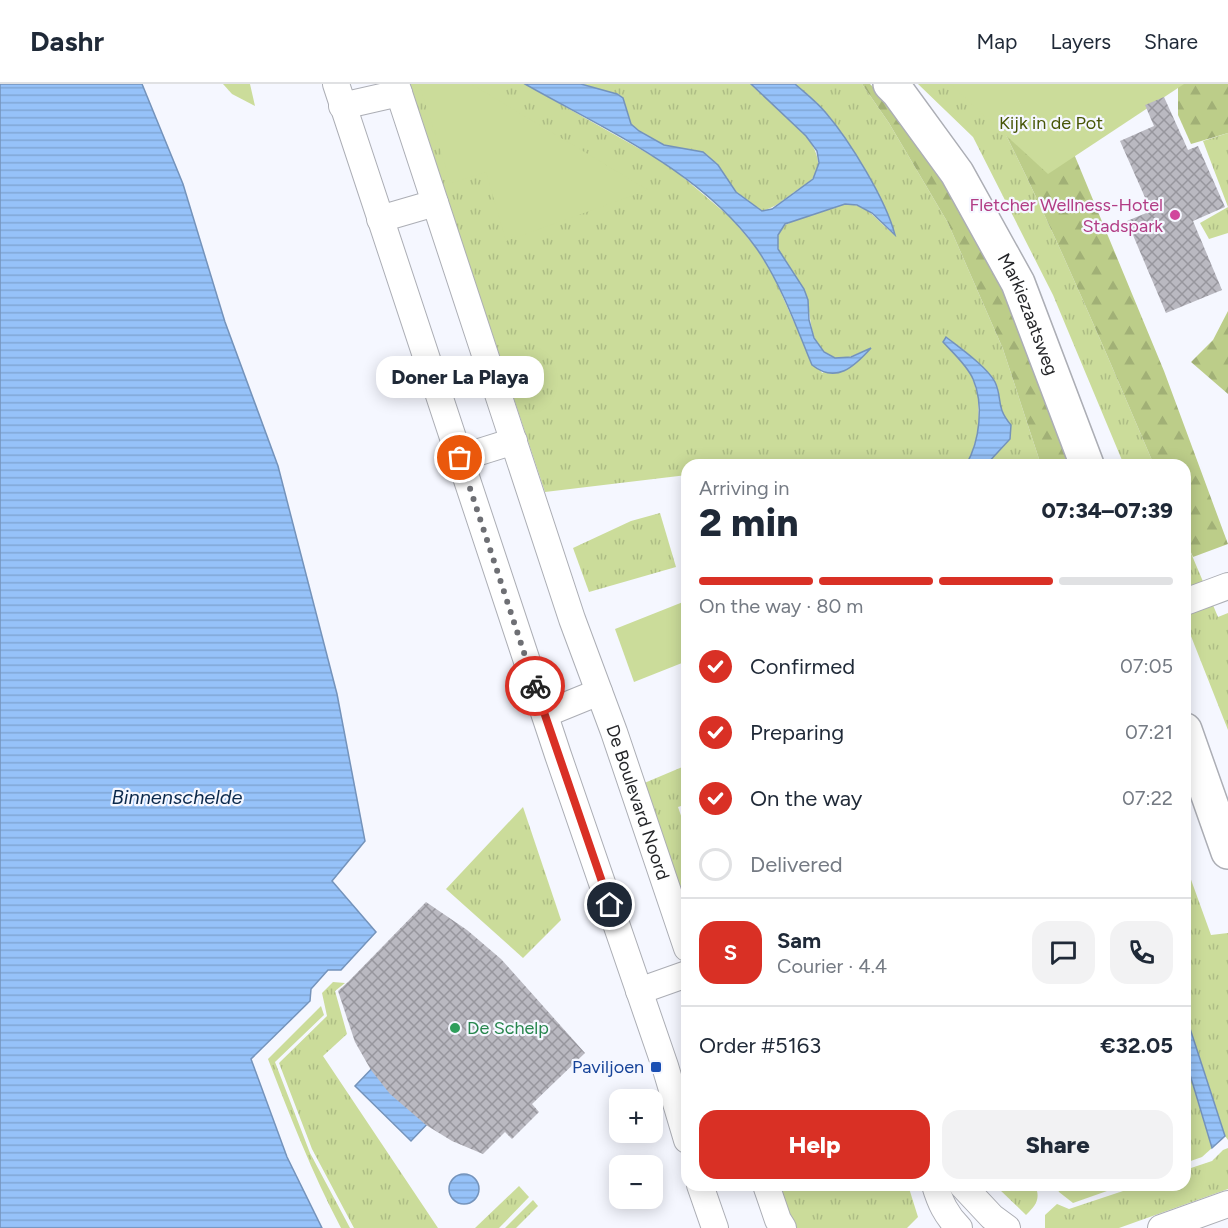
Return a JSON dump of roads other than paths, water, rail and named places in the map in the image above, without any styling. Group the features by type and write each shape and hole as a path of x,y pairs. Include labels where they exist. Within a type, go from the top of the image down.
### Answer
{"main road":[{"name":"Markiezaatsweg","path":"890,84 957,173 1018,283 1085,459"},
{"path":"1191,747 1228,852"}],"street":[{"name":"De Boulevard Noord","path":"681,931 579,639 397,89 339,95 665,1065 681,1120"},
{"path":"380,219 435,203"},
{"path":"460,458 514,441"},
{"path":"1191,600 1223,588"},
{"path":"546,714 599,692"},
{"path":"639,991 681,976"},
{"path":"702,1191 715,1228"},
{"path":"768,1191 783,1228"},
{"path":"936,1191 951,1225"},
{"path":"951,1225 969,1193 992,1217 1007,1228"},
{"path":"1161,1228 1228,1204"}],"water":[{"name":"Binnenschelde","path":"0,84 142,84 183,184 225,322 278,466 337,694 365,841 332,881 376,932 341,970 328,970 311,989 310,1001 251,1059 287,1157 322,1228 0,1228"},
{"path":"525,84 581,84 617,94 623,98 631,124 639,131 664,145 703,152 718,165 736,192 762,211 772,209 813,179 819,163 817,151 806,136 751,84 795,84 815,101 846,139 876,188 895,235 872,213 857,205 845,204 785,224 778,235 778,249 804,289 814,338 824,352 835,358 851,357 871,348 844,371 829,373 812,365 788,306 766,262 734,221 709,197 650,154"},
{"path":"946,337 973,358 995,382 1001,408 1011,425 1010,439 992,459 969,459 977,434 979,400 970,374 960,359 943,342"},
{"path":"1191,1031 1225,1136 1212,1148 1191,1078"},
{"path":"378,1062 432,1119 411,1141 355,1086"},
{"path":"464,1174 474,1179 479,1189 474,1199 464,1204 454,1199 449,1189 454,1179"}],"place":[{"name":"Fletcher Wellness-Hotel Stadspark","path":"1175,215"},
{"name":"Doner La Playa","path":"460,458"},
{"name":"De Schelp","path":"455,1028"},
{"name":"Paviljoen","path":"656,1067"}],"park label":[{"name":"Kijk in de Pot","path":"1051,123"}]}
